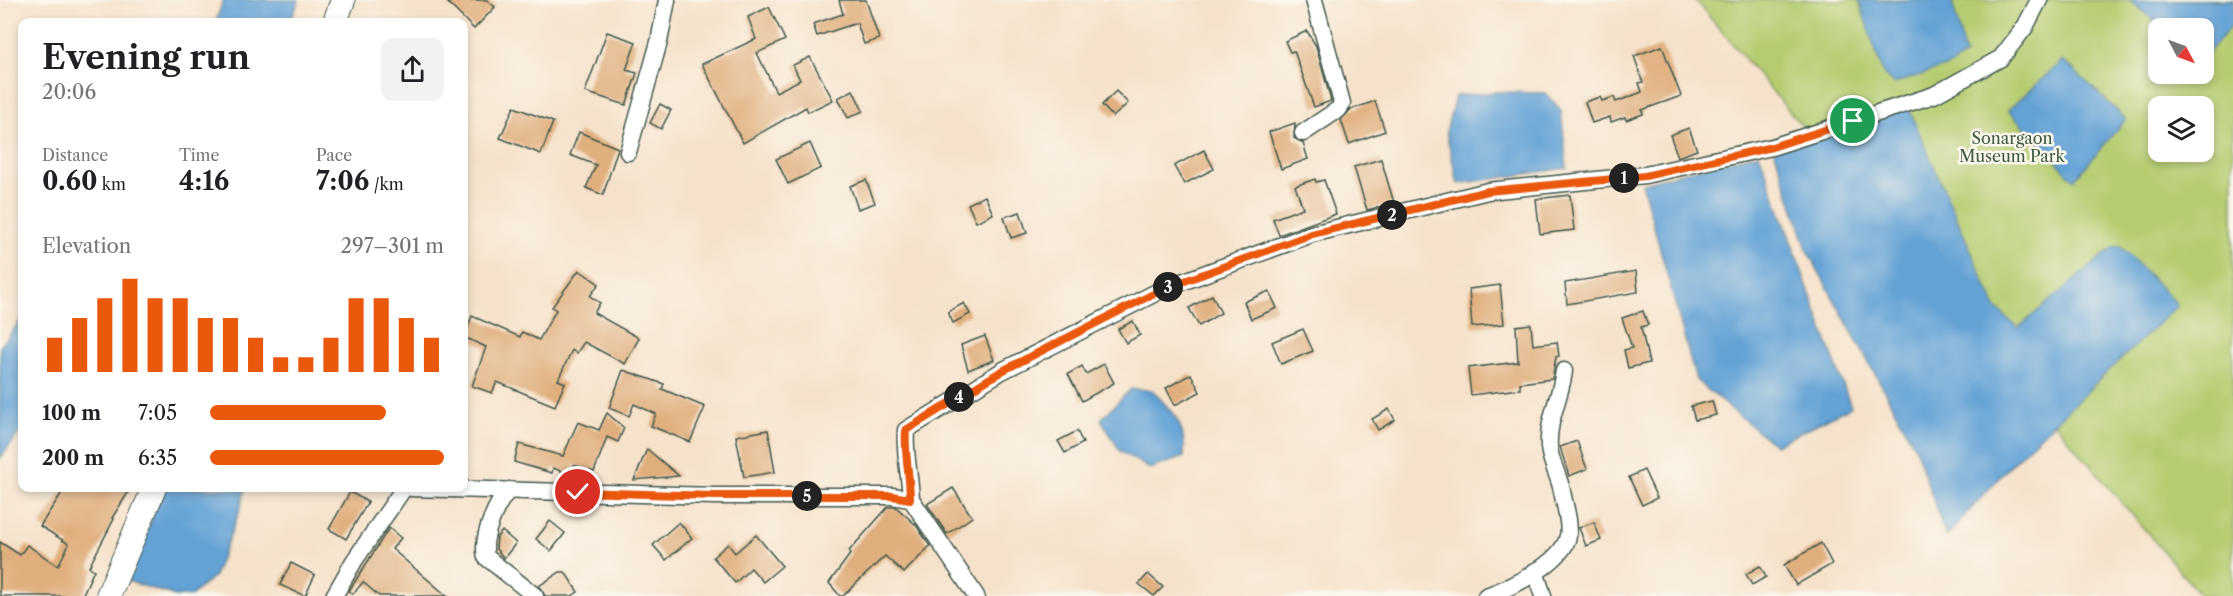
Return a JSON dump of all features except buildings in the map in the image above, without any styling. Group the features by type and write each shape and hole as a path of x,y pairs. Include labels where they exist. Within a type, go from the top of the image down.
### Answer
{"main road":[{"path":"336,18 343,0"},
{"path":"108,596 152,492"}],"street":[{"path":"628,152 659,42 667,0"},
{"path":"1303,133 1339,109 1342,103 1314,0"},
{"path":"976,596 910,499 910,472 904,449 906,430 1002,371 1163,289 1312,234 1488,191 1645,176 1772,147 1934,95 2001,58 2025,27 2039,0"},
{"path":"1486,596 1507,589 1560,553 1569,535 1562,489 1549,447 1553,417 1561,396 1564,371"},
{"path":"468,489 715,496 892,496 910,499"},
{"path":"509,490 501,498 483,548 486,557 535,596"},
{"path":"334,596 354,561 401,492"},
{"path":"1535,571 1543,596"}],"green space":[{"name":"Sonargaon Museum Park","path":"1695,0 2233,0 2233,596 2201,596"}],"water":[{"path":"223,0 299,0 292,18 217,18"},
{"path":"1859,0 1952,0 1965,55 1951,65 1893,84 1883,74"},
{"path":"2129,0 2233,0 2233,24 2214,46 2214,18 2151,18"},
{"path":"2063,60 2126,119 2074,180 2008,110"},
{"path":"1496,92 1545,93 1561,110 1567,168 1458,184 1446,132 1455,96"},
{"path":"1908,107 1996,308 2018,328 2112,248 2120,246 2178,305 2015,460 1946,537 1915,447 1808,252 1774,149"},
{"path":"1759,153 1851,407 1775,445 1696,380 1642,183"},
{"path":"18,324 18,434 0,459 0,347"},
{"path":"1131,389 1152,390 1172,413 1181,427 1184,457 1150,469 1120,451 1101,419"},
{"path":"162,492 244,492 240,510 214,576 191,596 176,596 127,581"}],"route":[{"path":"578,492 715,496 892,496 910,499 910,472 904,449 906,430 1002,371 1163,289 1312,234 1488,191 1645,176 1772,147 1853,121"}]}
